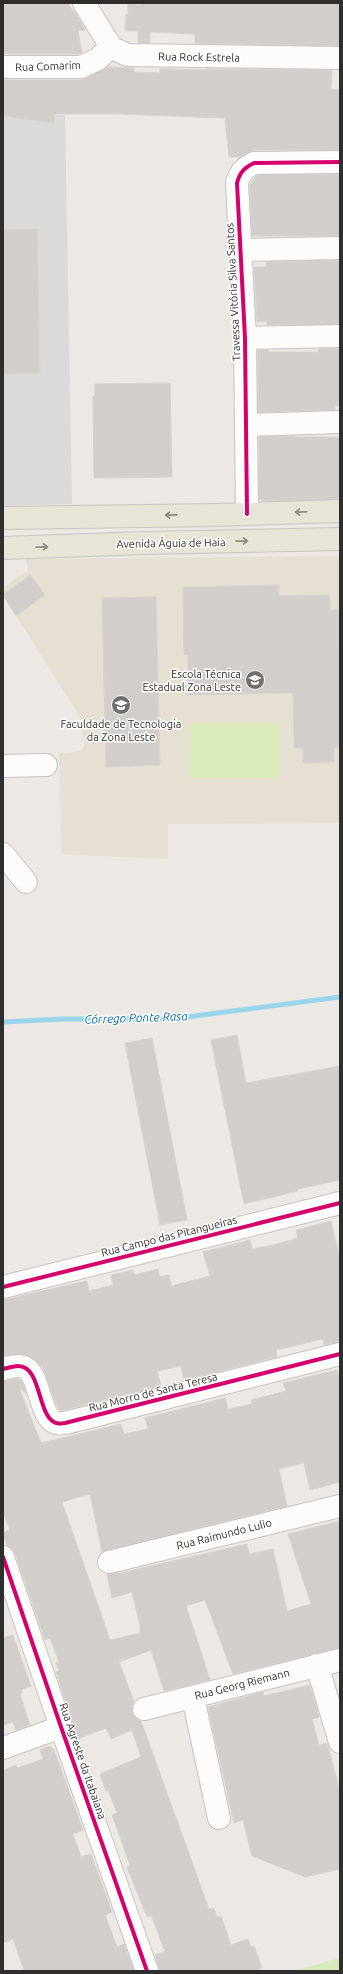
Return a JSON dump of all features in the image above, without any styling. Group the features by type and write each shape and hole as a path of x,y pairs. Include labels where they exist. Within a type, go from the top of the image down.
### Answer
{"main road":[{"path":"3,518 340,511"},
{"name":"Avenida Águia de Haia","path":"3,548 145,543 340,539"}],"street":[{"path":"84,3 111,47"},
{"name":"Rua Rock Estrela","path":"111,47 123,54 136,57 340,58"},
{"name":"Rua Comarim","path":"3,67 81,67 98,59 111,47"},
{"name":"Travessa Vitória Silva Santos","path":"247,514 245,338 237,183 244,168 254,163 340,162"},
{"path":"240,250 340,248"},
{"path":"245,338 340,336"},
{"path":"246,425 340,422"},
{"path":"3,766 46,765"},
{"path":"3,854 26,882"},
{"name":"Rua Campo das Pitangueiras","path":"3,1287 340,1203"},
{"name":"Rua Morro de Santa Teresa","path":"3,1369 18,1366 24,1367 31,1372 49,1418 56,1423 65,1423 340,1354"},
{"name":"Rua Raimundo Lulio","path":"109,1562 340,1506"},
{"name":"Rua Agreste da Itabaiana","path":"3,1557 60,1727 148,1971"},
{"name":"Rua Georg Riemann","path":"144,1709 340,1660"},
{"path":"317,1665 340,1742"},
{"path":"193,1697 219,1818"},
{"path":"3,1748 60,1727"}],"shaded area":[{"path":"3,113 18,116 65,115 72,504 3,506"},
{"path":"340,556 340,823 168,824 168,859 61,854 59,753 82,750 85,743 79,715 3,596 3,587 28,570 26,559"}],"green space":[{"path":"190,723 279,723 279,778 189,778"},
{"path":"340,1958 340,1971 292,1971"}],"building":[{"path":"3,3 67,3 78,17 85,30 78,31 82,53 3,54"},
{"path":"141,3 340,3 340,46 195,43 195,34 150,32 150,43 138,43 138,31 125,31 126,14 128,14 128,4 141,5"},
{"path":"107,67 134,68 134,72 160,73 160,69 332,70 331,89 340,90 340,150 254,150 240,157 229,157 225,118 118,114 55,114 54,123 3,116 3,80 81,80"},
{"path":"340,174 340,236 252,236 250,185 255,177 258,175"},
{"path":"37,229 40,373 3,374 3,230"},
{"path":"340,260 340,324 267,325 267,321 257,322 254,267 266,267 266,262"},
{"path":"340,348 340,406 335,406 335,410 258,412 258,350 268,350 268,352 318,352 318,349"},
{"path":"170,383 172,477 94,478 93,396 95,395 95,384"},
{"path":"259,437 340,437 340,499 266,501 259,499"},
{"path":"30,575 45,595 16,616 3,595"},
{"path":"279,585 279,596 330,595 330,610 339,610 340,748 334,748 334,762 303,763 303,748 294,748 293,693 188,695 188,655 184,655 183,587"},
{"path":"156,597 160,765 106,767 102,598"},
{"path":"237,1035 246,1083 340,1066 340,1180 298,1189 298,1191 244,1204 211,1040"},
{"path":"152,1038 187,1220 160,1225 125,1043"},
{"path":"331,1221 340,1260 340,1342 324,1345 323,1339 276,1350 277,1357 184,1380 181,1366 157,1371 161,1386 60,1411 43,1368 35,1360 18,1354 3,1356 3,1300 87,1281 89,1291 113,1285 111,1275 133,1270 134,1275 158,1269 160,1277 169,1275 171,1286 210,1276 203,1252 250,1240 252,1249 273,1245 298,1238 296,1230"},
{"path":"337,1370 340,1380 340,1482 310,1490 304,1463 279,1469 287,1506 102,1552 90,1494 62,1502 110,1640 140,1633 140,1625 132,1592 112,1598 107,1574 120,1573 247,1544 249,1554 273,1549 287,1611 311,1604 288,1534 340,1521 340,1648 233,1674 205,1600 186,1606 210,1680 164,1691 151,1650 119,1662 134,1702 132,1712 135,1718 141,1721 209,1909 214,1908 217,1917 221,1916 231,1945 248,1939 251,1947 254,1946 262,1968 255,1971 160,1971 155,1955 165,1951 151,1915 147,1917 127,1867 130,1865 112,1815 117,1813 108,1790 106,1791 100,1774 141,1757 132,1730 111,1739 106,1728 78,1739 56,1672 59,1671 56,1663 59,1662 50,1638 45,1640 15,1553 7,1545 3,1535 3,1532 10,1530 3,1512 3,1381 17,1379 21,1381 26,1393 19,1388 41,1443 121,1424 124,1434 148,1429 145,1418 225,1398 228,1409 252,1404 251,1400 286,1391 283,1383"},
{"path":"13,1635 31,1686 21,1690 22,1693 20,1694 30,1725 16,1730 13,1722 3,1725 3,1638"},
{"path":"310,1685 319,1717 312,1719 319,1745 327,1743 340,1791 340,1869 305,1877 252,1856 243,1820 234,1823 208,1707 263,1692 264,1696"},
{"path":"50,1746 54,1750 83,1830 73,1834 81,1857 91,1854 112,1912 105,1915 117,1947 124,1944 134,1971 24,1971 13,1939 3,1943 3,1770 16,1765 17,1768 43,1759 40,1750"}],"waterway":[{"name":"Córrego Ponte Rasa","path":"3,1022 63,1019 171,1019 340,997"}],"cycle path":[{"path":"247,514 245,338 237,183 243,171 254,163 340,162"},
{"path":"3,1287 340,1203"},
{"path":"3,1369 18,1366 26,1368 36,1382 45,1412 50,1419 56,1423 65,1423 340,1354"},
{"path":"3,1557 147,1971"}],"place":[{"name":"Escola Técnica Estadual Zona Leste","path":"255,680"},
{"name":"Faculdade de Tecnologia da Zona Leste","path":"121,705"}]}
